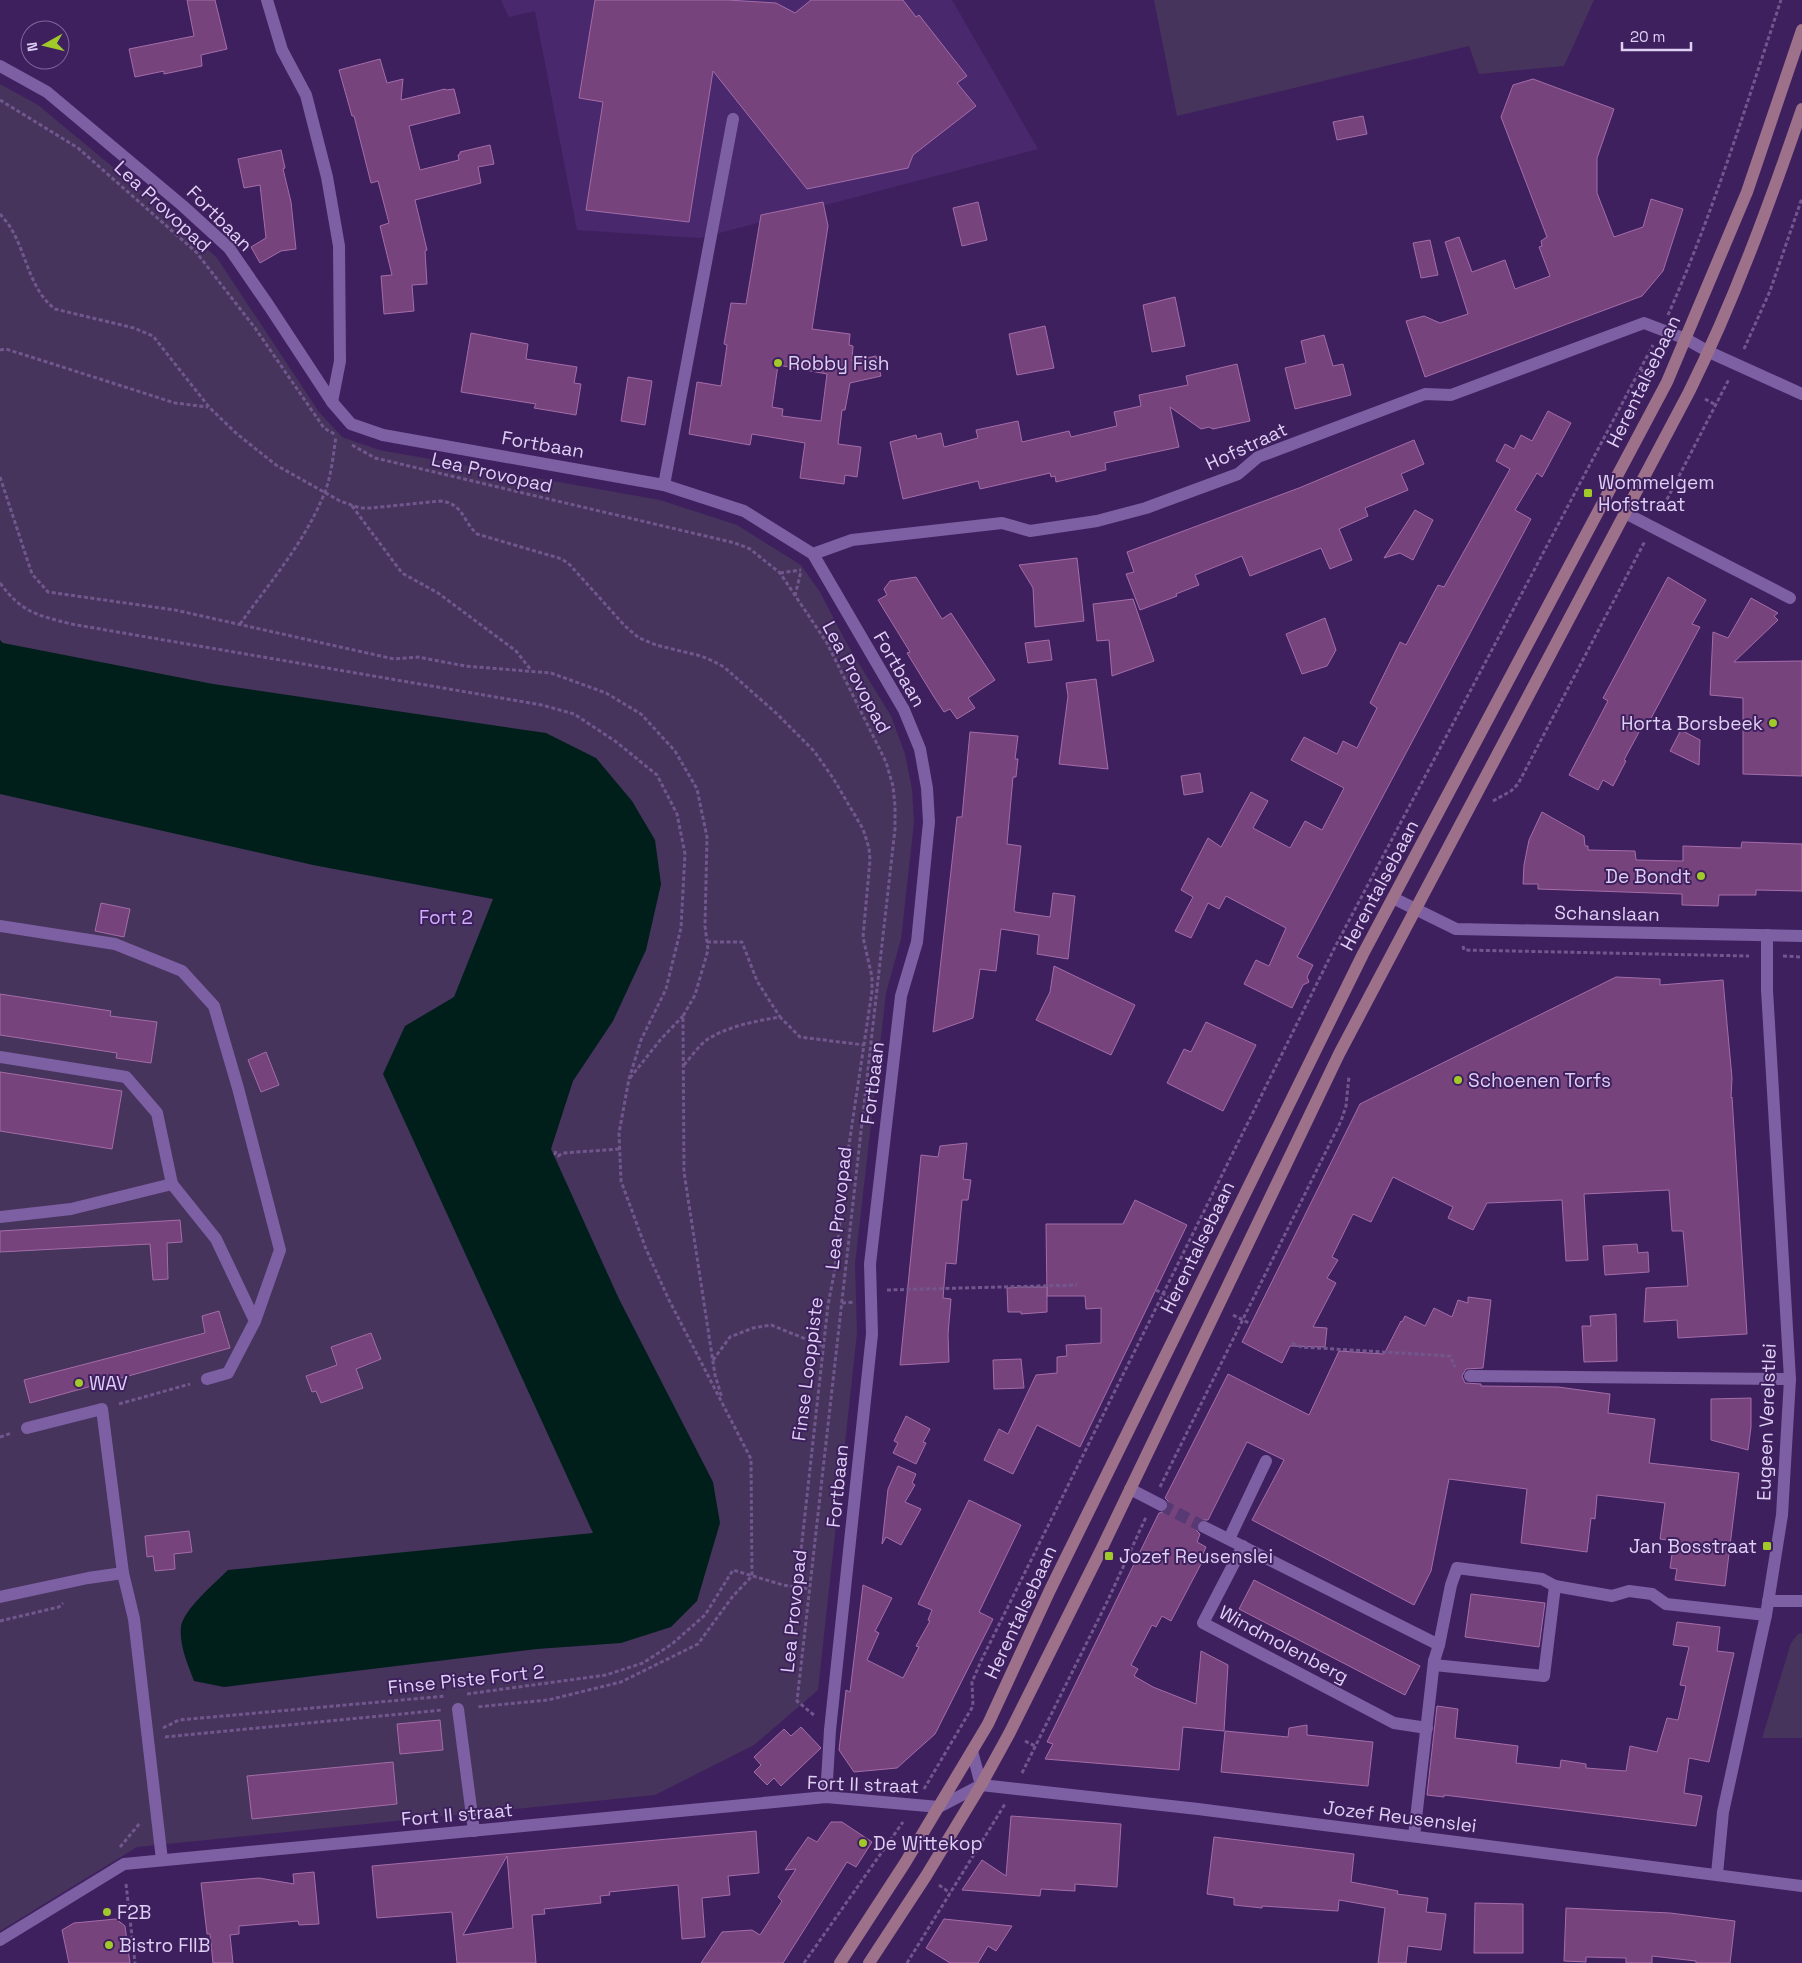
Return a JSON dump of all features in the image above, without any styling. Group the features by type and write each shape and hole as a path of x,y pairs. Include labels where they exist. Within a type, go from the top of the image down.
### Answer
{"main road":[{"name":"Herentalsebaan","path":"840,1963 905,1863 988,1724 1050,1590 1363,954 1663,390 1686,340 1747,192 1802,30"},
{"path":"870,1963 926,1876 981,1785 1009,1734 1130,1489 1339,1054 1708,352 1770,202 1802,109"}],"street":[{"path":"267,0 282,50 306,95 327,177 337,236 340,361 332,402"},
{"name":"Fortbaan","path":"0,66 47,92 184,206 229,248 332,402 351,424 383,435 664,485 744,511 813,554 904,710 920,749 927,788 929,822 917,942 901,996 870,1264 872,1334 830,1730 826,1797"},
{"path":"664,485 733,119"},
{"name":"Hofstraat","path":"813,554 852,540 1002,523 1030,531 1096,522 1146,508 1238,474 1258,456 1425,394 1451,395 1644,323 1686,340 1708,352 1802,394"},
{"path":"1625,513 1790,598"},
{"name":"Schanslaan","path":"1393,898 1456,929 1802,936"},
{"path":"0,926 115,944 182,971 214,1006 238,1088 280,1250 255,1321 228,1373 207,1379"},
{"name":"Eugeen Verelstlei","path":"1717,1874 1723,1812 1766,1615 1782,1514 1790,1379 1767,990 1767,935"},
{"path":"0,1057 126,1077 157,1113 172,1184 216,1239 255,1321"},
{"path":"0,1216 71,1209 172,1184"},
{"path":"1470,1376 1790,1379"},
{"path":"27,1428 102,1409 123,1573 134,1619 162,1860"},
{"path":"1229,1539 1266,1461"},
{"path":"1130,1489 1157,1503"},
{"path":"1204,1527 1438,1645"},
{"name":"Windmolenberg","path":"1243,1546 1203,1623 1394,1723 1427,1728"},
{"path":"1414,1836 1434,1663 1450,1585 1457,1568 1542,1578 1555,1586 1612,1596 1630,1591 1652,1594 1666,1604 1766,1615"},
{"path":"0,1597 88,1578 123,1573"},
{"path":"1434,1663 1544,1676 1555,1586"},
{"path":"1768,1601 1802,1601"},
{"path":"458,1709 474,1831"},
{"path":"938,1807 981,1785 972,1751"},
{"name":"Jozef Reusenslei","path":"981,1785 1414,1836 1802,1886"},
{"name":"Fort II straat","path":"0,1940 124,1864 826,1797 938,1807"}],"path":[{"path":"804,1963 916,1804 973,1706 972,1682 975,1675 1283,1049 1339,939 1627,398 1661,330 1685,276 1716,194 1781,0"},
{"name":"Lea Provopad","path":"0,100 78,148 196,252 255,328 324,428 336,436 375,458 735,543 750,549 780,573 827,643 886,762 893,786 895,806 894,838 798,1701 830,1730"},
{"path":"1489,804 1511,791 1518,784 1653,527 1737,364 1770,290 1802,198"},
{"path":"0,214 12,229 37,290 45,301 55,309 134,328 153,336 209,407 237,434 276,465 351,506 402,573 438,593 516,651 531,671"},
{"path":"0,350 6,350 175,403 209,407"},
{"path":"240,624 306,531 324,492 336,436"},
{"path":"0,477 32,574 48,592 175,610 394,659 418,657 466,666 551,673 606,694 641,714 675,750 697,789 707,837 705,926 708,950 695,995 683,1016 661,1039 629,1079"},
{"name":"Finse Looppiste","path":"351,506 371,508 440,501 450,502 458,508 477,534 562,559 570,565 625,626 639,638 656,645 701,656 724,666 814,751 833,778 863,829 869,848 870,860 864,937 872,984 846,1165 835,1269 828,1305 797,1587"},
{"path":"795,596 801,570"},
{"path":"0,583 11,597 32,613 71,624 542,705 574,714 616,741 657,775 677,814 685,854 681,928 666,990 641,1040 629,1079 619,1133 621,1181 646,1249 668,1298 751,1459 752,1576 733,1596 698,1644 622,1682 548,1700 147,1734"},
{"path":"1456,929 1464,950 1767,956"},
{"path":"707,942 742,942 757,981 780,1017 800,1037 864,1045"},
{"path":"683,1016 684,1172 715,1375 725,1407"},
{"path":"683,1066 707,1040 759,1020 780,1017"},
{"path":"907,1963 1014,1788 1157,1503 1341,1122 1346,1106 1350,1072"},
{"path":"556,1151 555,1154 558,1156 562,1153 620,1149"},
{"path":"842,1303 855,1302 872,1290 1077,1285"},
{"path":"713,1360 730,1337 753,1328 771,1326 823,1346"},
{"path":"1292,1343 1301,1347 1450,1356 1459,1376 1470,1376"},
{"path":"102,1409 207,1379"},
{"name":"Finse Piste Fort 2","path":"466,1694 606,1675 644,1663 672,1644 705,1615 733,1570 752,1576"},
{"path":"752,1576 809,1589"},
{"name":"Finse Piste Fort 2","path":"147,1734 178,1720 447,1696"},
{"path":"120,1848 143,1820"},
{"path":"124,1864 135,1963"}],"shaded area":[{"path":"501,0 952,0 1038,149 700,238 577,230 535,11 509,17"},
{"path":"0,640 3,643 213,684 546,733 596,758 632,801 655,840 661,884 646,950 613,1021 573,1081 551,1149 619,1299 713,1482 720,1523 697,1601 671,1627 621,1643 537,1649 224,1687 194,1681 181,1641 183,1620 200,1597 228,1570 593,1533 383,1074 405,1026 454,997 493,899 313,865 0,794"}],"green space":[{"path":"1154,0 1594,0 1564,66 1479,74 1469,46 1177,116"},
{"name":"Fort 2","path":"0,84 38,105 173,217 217,258 319,412 342,437 379,450 660,500 737,525 801,565 820,592 847,644 891,716 905,754 912,789 914,822 901,939 886,993 855,1264 857,1333 818,1690 754,1745 655,1795 137,1847 0,1931"},
{"path":"1802,1633 1802,1738 1762,1738 1791,1643 1798,1634"}],"building":[{"path":"187,0 215,0 227,49 201,55 202,66 164,74 164,71 135,77 129,49 194,36"},
{"path":"595,0 728,0 776,3 795,13 811,0 903,0 916,17 919,15 967,76 957,83 976,106 913,155 908,168 807,189 713,71 689,222 586,210 603,102 579,98"},
{"path":"380,59 387,83 403,79 401,100 445,89 454,89 460,113 409,126 420,170 459,160 458,155 460,152 490,145 494,164 478,167 481,183 415,200 427,250 425,251 427,284 412,285 414,311 384,314 381,276 392,275 380,226 389,223 378,181 371,183 354,116 352,116 339,70"},
{"path":"1533,79 1614,109 1597,158 1597,193 1614,237 1643,227 1651,199 1683,209 1663,271 1642,296 1425,377 1406,321 1424,316 1440,323 1468,314 1445,242 1459,237 1472,272 1505,260 1515,289 1550,276 1539,247 1542,246 1541,241 1547,237 1501,117 1513,85"},
{"path":"1363,116 1367,134 1337,140 1333,122"},
{"path":"281,150 285,168 283,169 291,202 296,249 281,251 260,263 251,247 266,238 260,185 244,188 238,159"},
{"path":"823,202 828,226 812,329 850,334 849,345 853,346 852,361 876,356 881,376 850,383 845,410 842,410 838,444 861,447 857,477 845,475 844,484 800,478 805,443 752,434 750,445 689,434 697,382 721,386 727,345 724,344 731,303 746,304 761,215","holes":["778,365 827,374 821,421 782,416 783,409 772,407"]},
{"path":"978,202 987,240 962,246 953,208"},
{"path":"1430,240 1438,275 1421,278 1413,243"},
{"path":"1175,297 1185,346 1152,352 1143,305"},
{"path":"1045,326 1054,368 1017,375 1009,334"},
{"path":"471,333 528,344 526,359 577,367 574,383 581,384 576,415 534,408 536,404 461,392"},
{"path":"1324,335 1333,366 1343,364 1351,395 1295,409 1285,368 1306,363 1301,341"},
{"path":"1237,364 1250,421 1213,429 1209,427 1201,429 1170,407 1179,447 1105,463 1106,470 1056,482 1055,476 1051,477 1050,473 980,489 978,481 903,499 890,442 916,435 917,439 941,433 944,447 978,438 976,430 1018,421 1022,442 1069,431 1071,437 1117,426 1114,412 1141,406 1139,395 1188,385 1186,376"},
{"path":"628,377 652,381 645,425 621,421"},
{"path":"1548,411 1571,423 1542,477 1537,473 1515,510 1531,519 1297,957 1313,965 1307,977 1309,982 1303,985 1292,1008 1244,984 1256,960 1269,966 1286,928 1226,896 1219,909 1208,903 1191,938 1175,931 1193,897 1181,890 1208,838 1221,847 1251,792 1268,801 1253,828 1290,848 1305,821 1322,830 1344,788 1291,760 1304,737 1337,754 1343,741 1357,748 1377,708 1370,703 1400,642 1406,645 1438,585 1444,587 1510,469 1496,461 1505,444 1514,449 1521,435 1532,441"},
{"path":"1414,440 1424,464 1401,474 1408,490 1365,508 1368,516 1339,529 1352,560 1330,569 1321,548 1250,576 1242,556 1195,575 1199,585 1176,594 1177,596 1140,610 1126,574 1134,572 1127,552 1299,488"},
{"path":"1415,510 1433,520 1413,560 1400,553 1384,558"},
{"path":"1077,558 1084,621 1035,627 1033,588 1019,565"},
{"path":"916,577 942,619 951,613 995,680 968,698 975,708 957,719 950,709 944,712 934,697 907,653 910,652 878,600 887,595 884,589 890,581"},
{"path":"1668,577 1706,600 1692,624 1700,627 1649,722 1645,721 1624,760 1626,761 1613,786 1603,780 1598,790 1569,775 1608,701 1603,698"},
{"name":"Horta Borsbeek","path":"1751,598 1778,613 1774,616 1778,620 1734,662 1802,661 1802,776 1743,774 1743,698 1710,695 1713,632 1728,638"},
{"path":"1133,599 1154,661 1112,676 1109,640 1097,641 1093,604"},
{"path":"1325,618 1336,650 1327,666 1302,674 1286,634"},
{"path":"1049,640 1052,660 1028,663 1025,643"},
{"path":"1096,679 1108,769 1059,764 1068,696 1066,683"},
{"path":"1681,730 1700,740 1699,765 1670,751"},
{"path":"970,732 1018,736 1015,759 1018,759 1016,777 1013,777 1007,844 1021,846 1014,910 1015,912 1050,917 1053,893 1075,896 1068,959 1037,954 1039,935 1001,929 996,971 980,969 973,1018 933,1032 957,817 962,817"},
{"path":"1200,773 1203,792 1184,795 1181,776"},
{"path":"1542,812 1584,836 1585,846 1588,846 1588,850 1635,851 1636,860 1683,861 1683,846 1741,848 1742,842 1802,844 1802,891 1756,890 1756,895 1719,895 1718,906 1682,905 1682,894 1538,889 1538,884 1523,884 1524,865 1529,840"},
{"path":"101,903 130,909 124,937 95,931"},
{"path":"1054,966 1135,1005 1111,1055 1036,1020 1050,992"},
{"path":"1616,977 1660,979 1660,985 1723,980 1732,1078 1731,1098 1747,1334 1678,1338 1677,1320 1644,1322 1646,1288 1688,1286 1683,1231 1672,1231 1669,1190 1584,1194 1588,1260 1566,1261 1562,1200 1487,1203 1473,1230 1448,1218 1453,1207 1393,1177 1371,1222 1353,1214 1332,1257 1338,1260 1327,1278 1336,1283 1313,1327 1327,1328 1325,1347 1290,1346 1282,1363 1242,1342 1360,1104"},
{"path":"0,994 111,1011 110,1016 157,1022 151,1063 116,1058 117,1053 0,1035"},
{"path":"1206,1022 1256,1045 1223,1111 1167,1083 1184,1049 1191,1052"},
{"path":"266,1052 279,1085 261,1092 248,1060"},
{"path":"0,1072 122,1091 112,1149 0,1131"},
{"path":"967,1143 963,1179 971,1180 968,1200 962,1200 956,1264 946,1263 943,1298 951,1299 948,1334 949,1362 900,1365 921,1155 938,1157 940,1146"},
{"path":"1135,1200 1187,1225 1080,1447 1037,1425 1013,1474 984,1460 999,1429 1008,1434 1036,1375 1057,1373 1057,1357 1067,1356 1066,1345 1101,1343 1101,1308 1086,1309 1085,1296 1047,1296 1046,1224 1123,1224"},
{"path":"180,1220 182,1242 167,1243 168,1279 153,1280 150,1244 0,1252 0,1231"},
{"path":"1637,1244 1638,1253 1648,1252 1649,1272 1605,1275 1603,1246"},
{"path":"1047,1287 1047,1312 1021,1314 1021,1312 1008,1312 1007,1288"},
{"path":"1468,1297 1491,1300 1483,1368 1466,1369 1462,1376 1465,1383 1481,1384 1481,1386 1558,1387 1610,1394 1608,1413 1655,1419 1649,1463 1739,1473 1725,1586 1675,1580 1677,1569 1670,1568 1674,1541 1660,1539 1665,1503 1597,1495 1595,1519 1591,1518 1587,1552 1521,1543 1527,1489 1449,1479 1431,1571 1414,1605 1252,1520 1284,1460 1247,1442 1208,1520 1200,1520 1197,1524 1197,1531 1200,1534 1197,1542 1206,1547 1199,1563 1201,1564 1171,1621 1162,1616 1156,1627 1152,1625 1131,1665 1138,1669 1134,1676 1153,1687 1196,1704 1201,1651 1228,1665 1224,1731 1183,1727 1179,1770 1045,1759 1053,1744 1047,1742 1159,1513 1165,1512 1168,1508 1168,1501 1165,1498 1228,1374 1309,1415 1339,1351 1384,1354 1405,1316 1425,1326 1434,1308 1452,1317 1458,1300 1468,1303"},
{"path":"219,1311 230,1348 30,1403 24,1380 205,1333 202,1316"},
{"path":"1616,1314 1617,1361 1584,1362 1582,1326 1591,1326 1590,1316"},
{"path":"371,1333 381,1359 356,1369 363,1388 321,1403 316,1391 312,1392 306,1376 337,1365 331,1347"},
{"path":"1021,1359 1024,1388 994,1389 993,1360"},
{"path":"1751,1398 1751,1427 1748,1450 1711,1440 1711,1399"},
{"path":"906,1416 930,1429 923,1442 926,1443 916,1464 893,1453 898,1443 894,1441"},
{"path":"898,1466 916,1474 912,1483 915,1485 905,1502 921,1509 901,1545 886,1537 882,1544 888,1489"},
{"path":"969,1500 1021,1525 979,1612 993,1619 935,1734 897,1768 854,1772 839,1750 846,1690 850,1692 863,1585 892,1598 875,1631 879,1633 867,1660 903,1678 919,1647 916,1646 930,1621 928,1620 932,1610 918,1604"},
{"path":"189,1531 192,1552 174,1554 175,1569 155,1571 153,1556 147,1557 145,1536"},
{"path":"1254,1580 1420,1666 1405,1695 1239,1609"},
{"path":"1471,1594 1545,1603 1539,1647 1465,1637"},
{"path":"1677,1622 1720,1627 1717,1651 1734,1653 1709,1762 1689,1758 1684,1793 1702,1796 1696,1826 1444,1795 1444,1797 1427,1795 1437,1706 1458,1709 1455,1738 1518,1746 1516,1763 1560,1768 1561,1760 1586,1764 1586,1768 1626,1771 1630,1746 1657,1752 1667,1718 1678,1720 1686,1686 1680,1685 1689,1647 1673,1645"},
{"path":"440,1720 443,1750 400,1754 397,1724"},
{"path":"1307,1725 1307,1735 1373,1742 1368,1786 1221,1772 1225,1731 1288,1737 1289,1728"},
{"path":"801,1727 821,1748 781,1786 774,1778 767,1785 754,1772 761,1765 754,1757 784,1729 791,1736"},
{"path":"393,1762 397,1804 252,1819 247,1776"},
{"path":"1011,1816 1121,1824 1117,1887 1075,1884 1075,1891 1041,1889 1040,1896 962,1890 982,1860 1006,1876"},
{"path":"831,1822 842,1822 872,1842 856,1867 847,1862 783,1963 701,1963 722,1932 752,1930 760,1935 782,1901 778,1897 796,1869 785,1870 808,1837 817,1842"},
{"path":"756,1831 759,1873 728,1876 730,1895 702,1898 705,1937 682,1939 678,1885 609,1892 610,1895 600,1896 601,1903 544,1909 545,1914 532,1915 536,1963 457,1963 452,1912 377,1918 372,1866","holes":["507,1856 513,1928 463,1935"]},
{"path":"1214,1837 1354,1854 1351,1882 1398,1891 1397,1894 1428,1898 1426,1912 1446,1914 1441,1950 1408,1946 1406,1963 1378,1963 1385,1908 1339,1900 1338,1911 1262,1906 1262,1908 1234,1905 1234,1898 1207,1894"},
{"path":"314,1872 319,1924 299,1925 298,1921 239,1926 239,1934 230,1935 233,1963 213,1963 210,1934 207,1934 201,1883 259,1878 294,1884 293,1874"},
{"path":"1475,1903 1523,1904 1523,1953 1474,1953"},
{"path":"1566,1908 1670,1913 1735,1921 1730,1963 1696,1963 1696,1961 1652,1956 1652,1963 1626,1963 1626,1958 1586,1957 1586,1962 1564,1961"},
{"name":"Bistro FIIB","path":"116,1919 125,1926 130,1963 69,1963 62,1930 74,1923"},
{"path":"944,1919 1012,1926 996,1951 988,1946 978,1963 950,1963 926,1948"}],"tunnel":[{"path":"1161,1505 1204,1527"}],"place":[{"name":"Robby Fish","path":"778,363"},
{"name":"Wommelgem Hofstraat","path":"1588,493"},
{"name":"Horta Borsbeek","path":"1773,723"},
{"name":"De Bondt","path":"1701,876"},
{"name":"Schoenen Torfs","path":"1458,1080"},
{"name":"WAV","path":"79,1383"},
{"name":"Jan Bosstraat","path":"1767,1546"},
{"name":"Jozef Reusenslei","path":"1109,1556"},
{"name":"De Wittekop","path":"863,1843"},
{"name":"F2B","path":"107,1912"},
{"name":"Bistro FIIB","path":"109,1945"}]}
